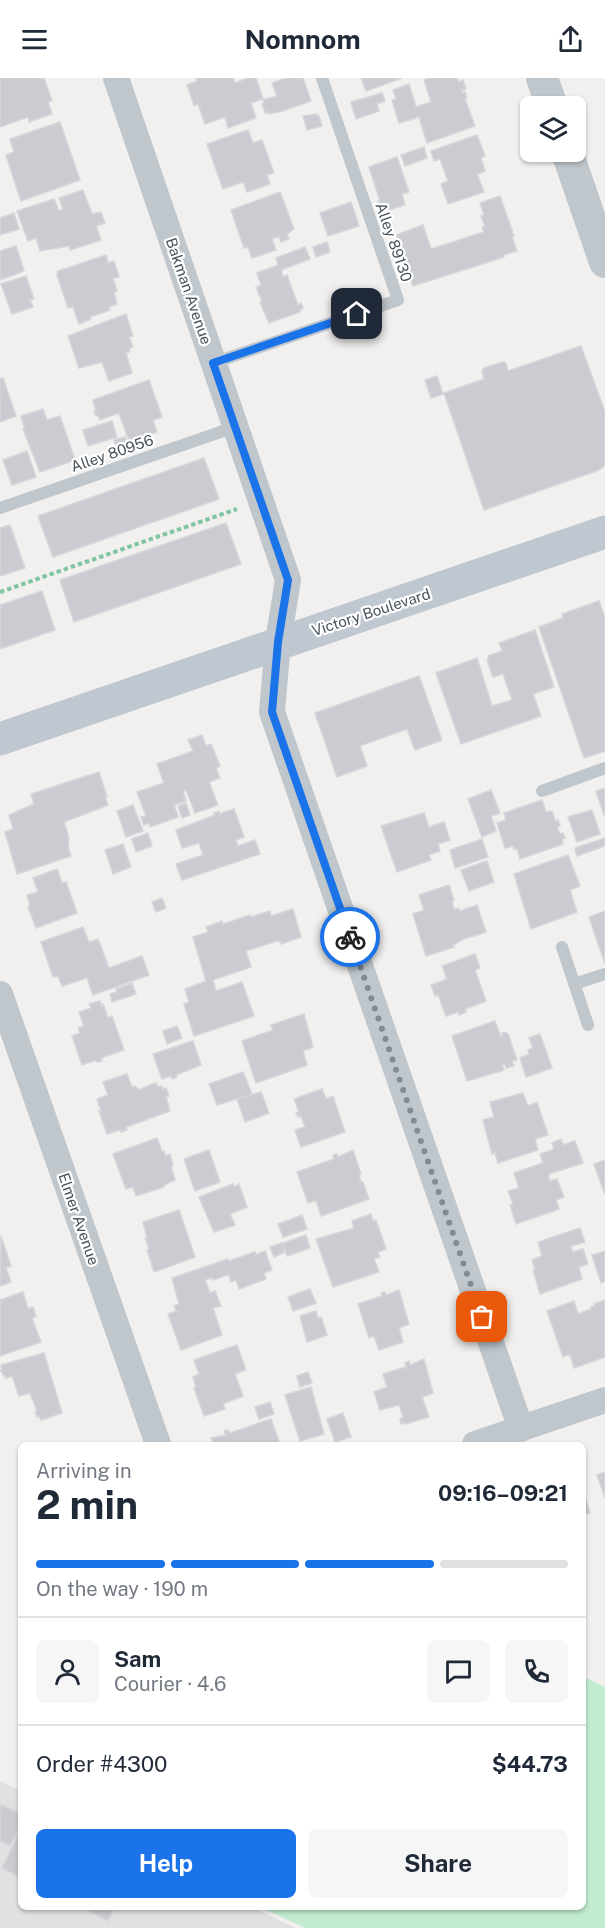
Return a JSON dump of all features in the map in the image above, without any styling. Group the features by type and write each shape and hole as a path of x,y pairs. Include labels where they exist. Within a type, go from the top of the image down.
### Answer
{"main road":[{"name":"Victory Boulevard","path":"0,739 605,532"}],"street":[{"name":"Bakman Avenue","path":"116,78 288,580 278,642 272,712 521,1429"},
{"path":"542,78 548,96"},
{"path":"570,162 605,262"},
{"name":"Elmer Avenue","path":"0,993 157,1442"},
{"path":"482,1442 605,1400"}],"lane":[{"name":"Alley 89130","path":"213,363 398,300 322,78"},
{"name":"Alley 80956","path":"0,508 235,427"},
{"path":"542,791 605,768"},
{"path":"562,947 588,1025"},
{"path":"574,984 605,974"}],"path":[{"path":"0,592 260,501"}],"shaded area":[{"path":"0,1781 18,1790 18,1910 258,1910 295,1928 0,1928"}],"green space":[{"path":"586,1678 605,1687 605,1928 305,1928 266,1910 586,1910"}],"building":[{"path":"0,78 44,78 52,101 48,102 52,114 29,122 28,117 0,127"},
{"path":"196,78 233,78 235,83 248,78 256,78 263,99 251,103 256,118 228,128 225,117 205,124 198,104 194,105 187,85 197,81"},
{"path":"287,78 303,78 311,101 283,111 265,113 263,100 277,96 272,83"},
{"path":"361,78 402,78 366,91"},
{"path":"457,78 459,82 463,80 466,89 462,90 463,93 465,92 467,98 465,99 475,126 427,143 419,117 399,123 392,100 396,99 393,90 409,84 416,107 431,102 424,80"},
{"path":"382,93 385,101 377,104 379,111 356,119 351,102"},
{"path":"317,114 322,126 307,130 303,116"},
{"path":"60,122 80,180 21,201 6,155 14,152 10,139"},
{"path":"248,130 253,143 262,140 274,173 267,175 270,184 247,192 243,182 223,189 207,144"},
{"path":"477,135 485,156 481,158 485,171 477,174 484,192 448,204 441,184 448,181 440,159 434,161 431,151"},
{"path":"424,147 427,158 405,166 401,155"},
{"path":"397,157 409,192 402,194 405,205 382,212 369,167"},
{"path":"83,190 92,214 101,212 105,223 96,226 101,240 70,250 69,246 40,251 36,238 28,241 17,211 54,199 59,211 63,209 59,198"},
{"path":"280,192 294,229 287,234 289,239 281,242 279,236 272,239 276,250 252,258 248,247 244,248 231,210"},
{"path":"500,196 517,251 413,286 396,235 423,225 431,249 484,232 482,227 485,226 481,216 484,215 480,203"},
{"path":"351,202 359,226 328,236 320,213"},
{"path":"14,213 19,229 0,235 0,218"},
{"path":"327,242 330,252 316,257 313,247"},
{"path":"16,246 24,271 0,280 0,251"},
{"path":"305,247 310,259 281,270 283,277 287,275 298,305 301,303 303,308 300,312 269,323 256,287 261,285 257,273 278,265 276,258"},
{"path":"106,255 108,263 114,261 119,277 113,278 117,291 114,292 117,304 109,307 110,310 90,317 91,319 79,324 73,307 68,308 57,275 58,271"},
{"path":"26,276 34,299 30,300 33,307 12,314 1,284"},
{"path":"126,314 133,336 129,337 133,347 129,349 130,352 126,353 132,373 109,381 102,362 79,368 68,336"},
{"path":"581,346 605,412 605,465 599,470 484,510 444,393 484,379 482,371 484,368 503,362 506,363 508,371"},
{"path":"437,376 443,394 431,398 425,380"},
{"path":"3,378 16,416 0,422 0,379"},
{"path":"149,380 162,417 153,420 157,432 129,441 119,413 100,420 94,411 96,411 93,400"},
{"path":"43,409 47,420 60,416 75,460 40,472 23,429 25,429 21,416"},
{"path":"112,421 117,437 88,446 83,430"},
{"path":"125,437 129,446 117,449 114,440"},
{"path":"27,451 36,477 12,485 3,460"},
{"path":"204,458 219,499 53,557 38,516"},
{"path":"226,523 241,564 74,622 60,580"},
{"path":"10,525 25,568 0,576 0,528"},
{"path":"42,591 55,630 0,649 0,605"},
{"path":"599,601 605,618 605,751 584,758 539,627 563,618 562,614"},
{"path":"535,630 554,687 533,694 541,716 461,744 436,673 477,658 492,706 512,700 503,674 493,677 487,660 488,656 502,651 499,643"},
{"path":"419,676 442,740 415,750 407,729 360,746 367,766 337,777 315,713"},
{"path":"202,735 206,746 211,744 220,766 216,768 220,778 209,782 218,805 195,813 186,790 183,791 186,801 174,805 178,817 150,827 149,823 144,825 141,817 146,816 137,792 164,783 157,764 193,751 188,740"},
{"path":"99,772 108,805 64,822 71,856 17,874 5,832 13,829 9,815 34,804 31,794"},
{"path":"605,788 605,815 604,815 596,791"},
{"path":"491,790 500,813 491,816 496,831 482,837 468,799"},
{"path":"542,800 546,812 552,811 555,821 558,820 560,826 557,827 565,838 562,839 563,844 520,859 517,848 514,849 513,846 505,848 497,823 506,820 504,813"},
{"path":"186,803 190,815 182,818 178,806"},
{"path":"133,805 143,831 126,837 117,811"},
{"path":"234,809 244,837 236,840 238,846 255,840 260,854 182,880 176,864 203,855 199,843 182,848 176,830 215,815 214,813 219,811 219,814"},
{"path":"592,810 600,834 577,842 568,817"},
{"path":"424,813 429,827 444,822 450,840 438,844 440,851 429,855 431,860 397,872 381,826"},
{"path":"148,833 152,846 136,852 132,839"},
{"path":"605,838 605,846 577,856 575,848"},
{"path":"482,839 488,857 455,868 450,850"},
{"path":"123,844 131,867 113,874 105,850"},
{"path":"568,855 580,886 570,890 577,912 531,929 514,874"},
{"path":"487,861 494,882 469,891 461,870"},
{"path":"57,869 62,883 66,882 77,913 36,928 28,907 30,905 27,895 38,892 33,878"},
{"path":"449,885 454,900 452,901 454,909 459,908 460,911 477,905 486,932 464,939 453,945 454,947 426,956 413,914 424,910 419,895"},
{"path":"162,898 166,908 156,912 152,902"},
{"path":"293,909 301,937 281,944 280,940 246,951 251,967 213,980 216,991 242,982 254,1016 194,1036 184,1004 189,1002 185,989 206,981 193,937 208,932 206,927 222,921 223,924 270,911 271,916"},
{"path":"605,911 605,964 589,917"},
{"path":"83,927 89,942 98,939 109,968 142,956 149,975 93,995 87,978 62,986 58,976 53,977 41,942"},
{"path":"475,954 480,968 475,970 486,1001 465,1009 466,1012 459,1015 458,1012 446,1016 438,995 435,996 431,985 447,979 442,966"},
{"path":"132,983 136,994 112,1002 110,994"},
{"path":"100,1001 108,1018 112,1016 124,1050 101,1058 102,1061 97,1062 96,1060 82,1065 72,1036 80,1033 78,1028 84,1026 79,1012 91,1008 89,1004"},
{"path":"304,1014 313,1047 303,1051 307,1065 256,1083 242,1041 273,1030 271,1025"},
{"path":"495,1021 501,1037 502,1033 508,1034 517,1060 512,1061 514,1066 506,1068 505,1064 502,1065 504,1070 467,1081 452,1036"},
{"path":"177,1026 182,1038 167,1044 163,1031"},
{"path":"540,1034 552,1068 526,1077 520,1058 529,1054 528,1050 533,1048 529,1038"},
{"path":"193,1041 201,1065 176,1075 177,1077 172,1079 171,1076 162,1079 153,1054"},
{"path":"243,1072 252,1094 217,1105 209,1084"},
{"path":"127,1074 132,1087 136,1086 138,1090 156,1083 158,1087 166,1088 170,1111 126,1127 127,1130 107,1134 97,1099 108,1095 103,1082"},
{"path":"322,1089 326,1099 333,1096 345,1132 301,1147 295,1130 305,1127 301,1116 298,1117 296,1113 299,1112 294,1099"},
{"path":"261,1092 269,1113 245,1122 237,1099"},
{"path":"523,1093 528,1106 537,1102 548,1135 535,1139 538,1150 498,1163 495,1153 492,1154 483,1120 494,1117 490,1102"},
{"path":"157,1138 165,1156 170,1154 175,1180 164,1187 136,1196 133,1187 126,1189 113,1154"},
{"path":"561,1139 563,1145 575,1141 583,1163 549,1174 549,1181 557,1179 564,1197 556,1200 559,1209 516,1224 508,1191 519,1188 514,1173 543,1163 540,1154 552,1150 554,1148 552,1143"},
{"path":"209,1150 220,1182 195,1191 184,1159"},
{"path":"353,1150 361,1174 359,1175 361,1182 363,1182 369,1199 321,1216 316,1200 308,1203 297,1172 334,1159 333,1155 337,1154 338,1157"},
{"path":"605,1160 605,1195 594,1164"},
{"path":"233,1184 234,1187 239,1184 247,1207 230,1214 235,1225 214,1232 199,1197"},
{"path":"179,1210 195,1257 154,1272 147,1250 149,1249 143,1222"},
{"path":"371,1214 373,1221 376,1220 386,1249 378,1252 380,1257 374,1259 379,1272 333,1287 316,1239 354,1228 352,1221"},
{"path":"302,1215 307,1229 283,1237 278,1224"},
{"path":"580,1228 585,1242 571,1246 573,1252 583,1249 588,1264 579,1267 582,1279 540,1294 532,1260 542,1256 538,1242"},
{"path":"306,1235 310,1248 287,1256 283,1243"},
{"path":"1,1236 11,1266 6,1268 11,1282 0,1286"},
{"path":"282,1243 285,1252 274,1257 270,1247"},
{"path":"265,1251 272,1270 264,1273 266,1279 239,1289 236,1280 231,1282 229,1274 213,1280 212,1278 205,1280 210,1293 215,1291 221,1306 213,1308 222,1335 181,1350 168,1314 176,1311 174,1306 179,1304 172,1278 228,1259 229,1261"},
{"path":"605,1251 605,1281 601,1283 592,1255"},
{"path":"310,1289 316,1303 293,1311 288,1297"},
{"path":"399,1290 409,1324 399,1328 403,1342 379,1350 374,1336 369,1338 358,1304 382,1296 381,1293 385,1292 386,1295"},
{"path":"23,1292 28,1309 33,1307 36,1316 32,1318 41,1342 0,1356 0,1300"},
{"path":"605,1300 605,1357 574,1368 570,1354 563,1357 547,1311 574,1301 578,1314"},
{"path":"316,1311 318,1318 321,1317 327,1335 307,1342 300,1316"},
{"path":"237,1345 246,1370 235,1374 243,1396 223,1404 225,1409 204,1416 194,1388 196,1387 193,1377 199,1374 194,1360"},
{"path":"44,1353 62,1413 41,1420 39,1416 37,1417 30,1393 19,1396 12,1376 6,1378 0,1370 1,1365"},
{"path":"424,1359 433,1393 422,1397 429,1417 401,1424 400,1419 403,1417 399,1405 380,1410 374,1392 387,1387 383,1374 406,1367 405,1363 409,1361 410,1365"},
{"path":"308,1372 312,1383 300,1387 297,1376"},
{"path":"311,1387 324,1434 300,1441 285,1395"},
{"path":"270,1402 274,1414 259,1419 255,1407"},
{"path":"343,1413 351,1437 335,1442 327,1419"},
{"path":"271,1419 279,1442 213,1442 211,1438 226,1435 224,1431 228,1430 230,1433"},
{"path":"605,1472 605,1498 597,1475"},
{"path":"586,1500 590,1513 586,1514"},
{"path":"0,1804 18,1813 18,1830 10,1846 0,1841"},
{"path":"18,1835 18,1876 2,1868"},
{"path":"87,1910 113,1910 108,1921"}],"way so far":[{"path":"350,937 482,1317"}],"route":[{"path":"350,937 272,712 278,642 288,580 213,363 357,314"}]}
